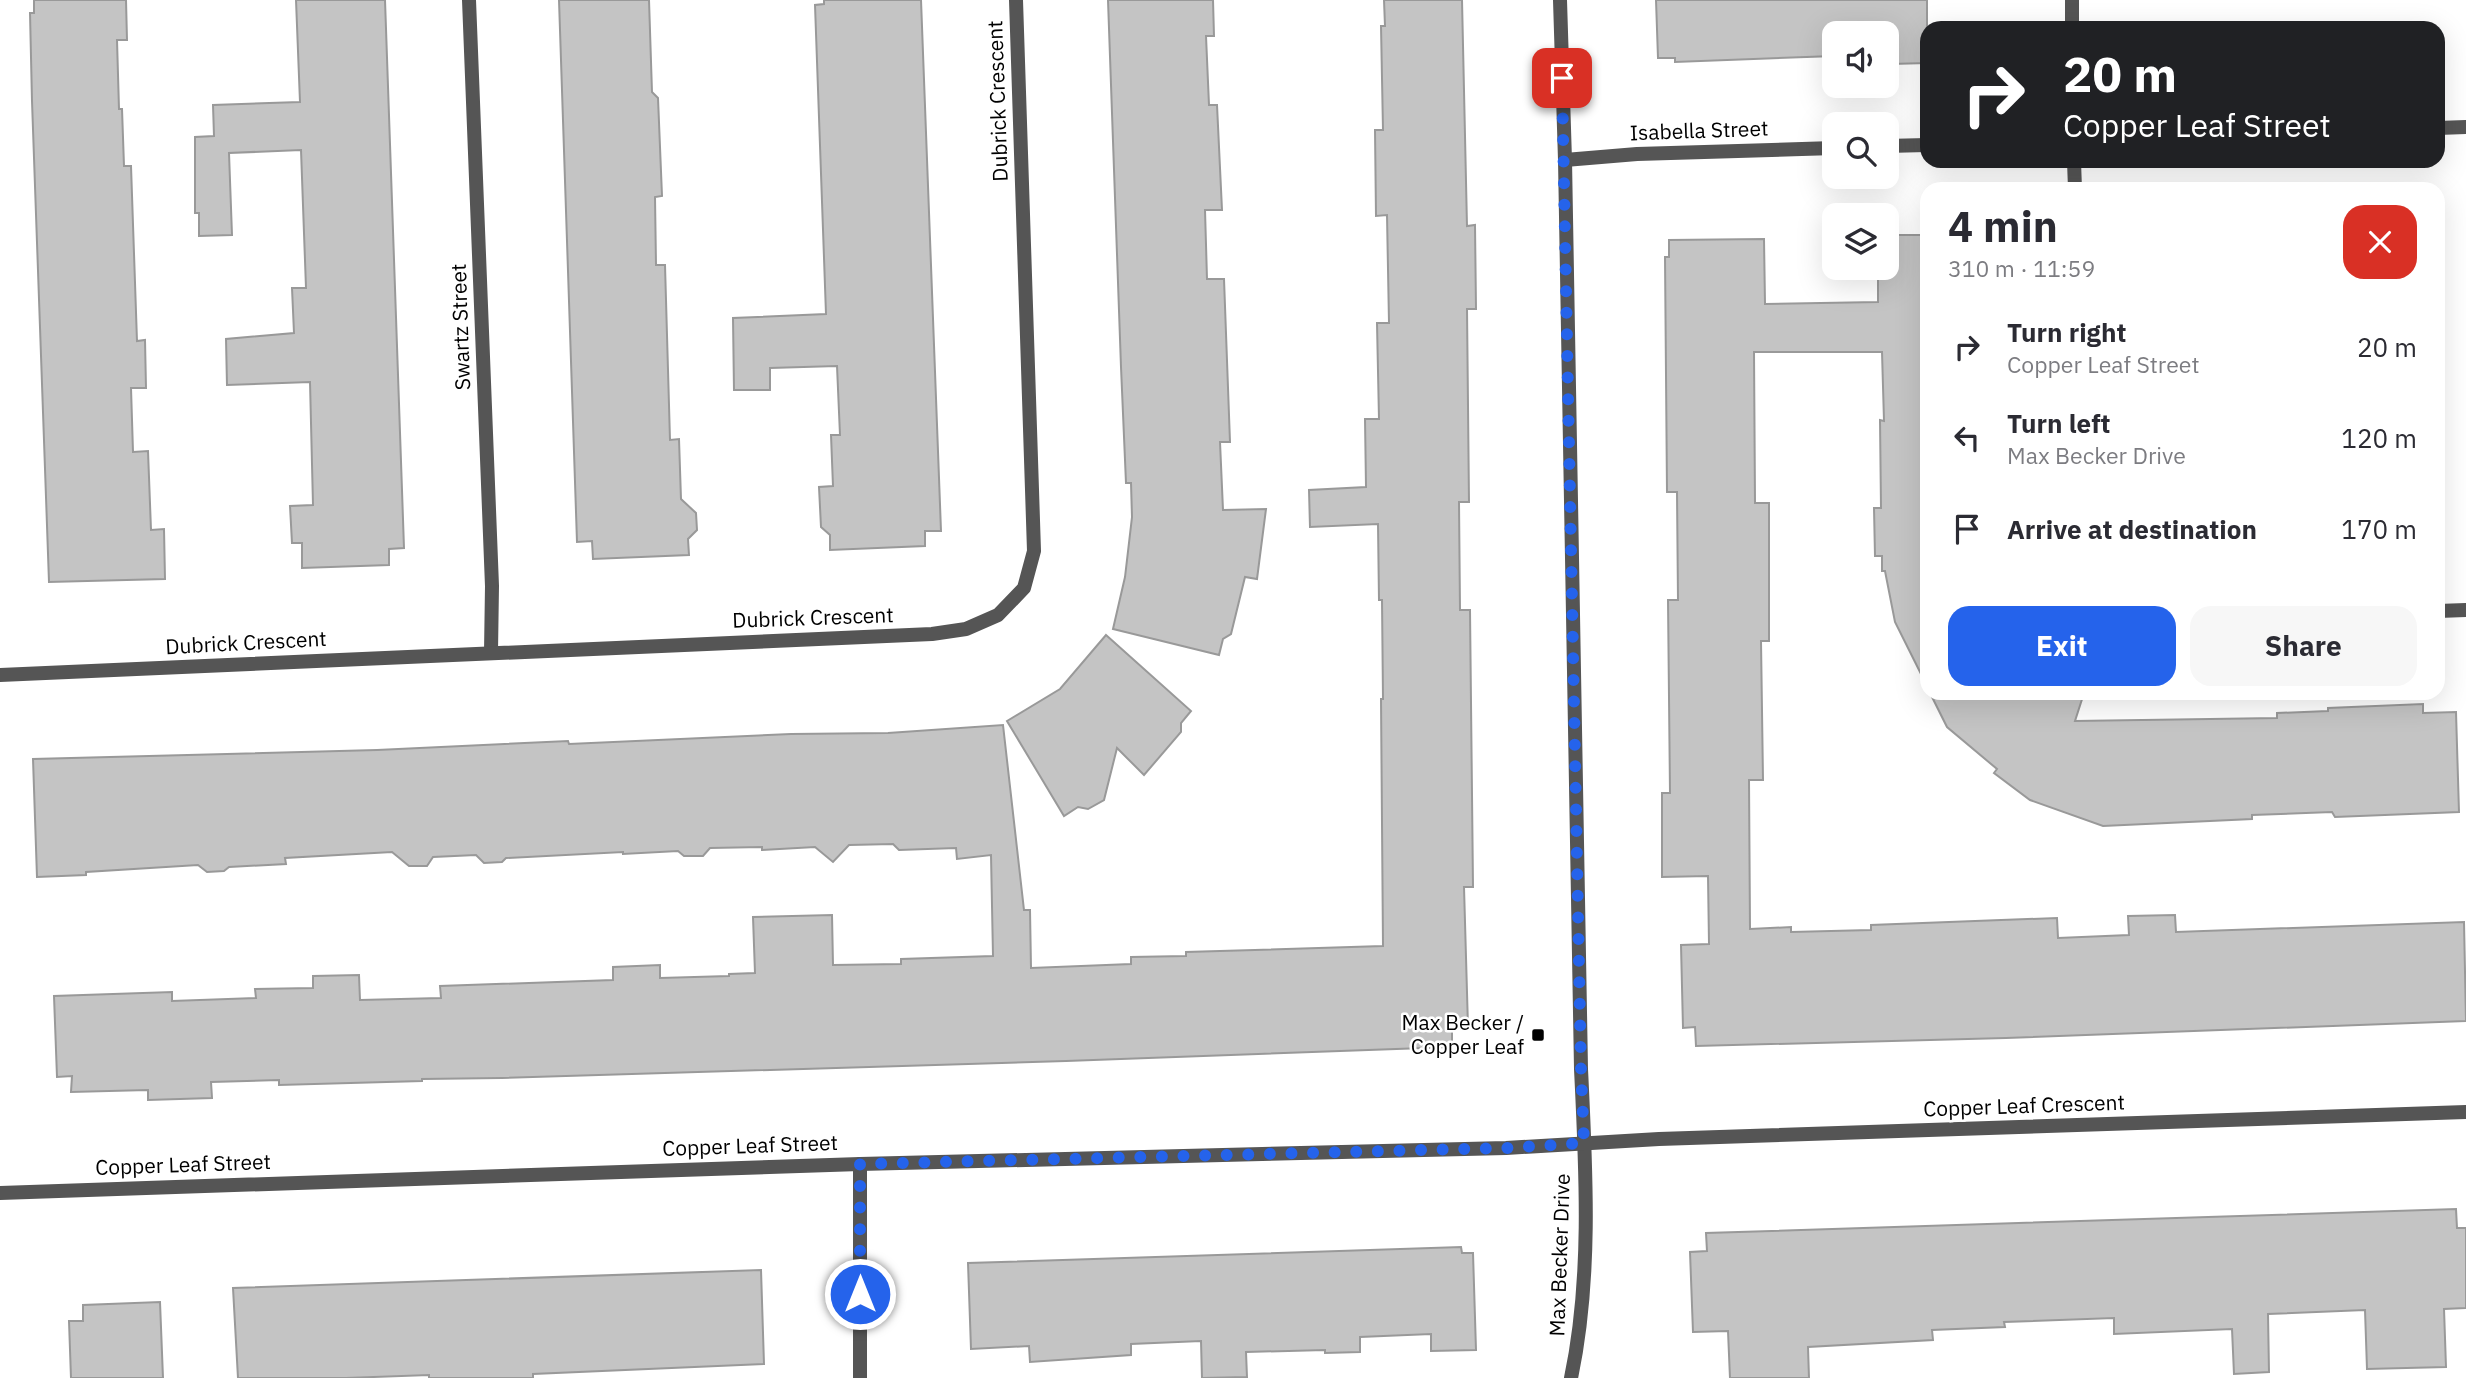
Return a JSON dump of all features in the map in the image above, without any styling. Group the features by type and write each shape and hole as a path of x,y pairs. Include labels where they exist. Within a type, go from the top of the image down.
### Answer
{"street":[{"name":"Swartz Street","path":"469,0 492,586 491,652"},
{"name":"Dubrick Crescent","path":"0,675 932,634 965,629 998,615 1024,588 1034,551 1016,0"},
{"name":"Max Becker Drive","path":"1560,0 1585,1224 1578,1343 1571,1378"},
{"path":"2072,0 2072,21"},
{"path":"2445,128 2466,127"},
{"path":"1899,146 1920,145"},
{"name":"Isabella Street","path":"1565,160 1637,154 1822,148"},
{"path":"2445,611 2466,610"},
{"name":"Copper Leaf Crescent","path":"1584,1143 2466,1112"},
{"name":"Copper Leaf Street","path":"0,1193 860,1164 1506,1148 1584,1143"},
{"path":"860,1164 860,1378"}],"building":[{"path":"34,0 126,0 127,40 117,40 119,109 122,109 124,166 131,166 137,341 145,340 146,388 131,388 133,452 148,451 151,530 164,529 165,579 49,582 32,101 30,13 34,13"},
{"path":"296,0 385,0 404,548 389,549 389,565 302,568 302,543 292,543 290,506 313,505 310,382 227,385 226,339 294,333 292,288 306,288 301,150 229,153 232,235 199,236 199,213 195,213 195,137 214,136 213,105 300,102"},
{"path":"559,0 649,0 652,92 658,98 662,196 655,197 656,265 665,265 670,440 679,439 681,499 696,513 697,530 688,539 689,555 593,559 592,541 577,542"},
{"path":"824,0 921,0 941,531 925,531 925,546 830,550 830,535 821,527 819,487 833,486 831,435 840,435 837,366 770,368 770,390 734,390 733,318 826,314 815,5 824,4"},
{"path":"1108,0 1213,0 1214,36 1206,36 1209,105 1217,105 1222,210 1205,210 1207,279 1224,279 1230,442 1220,442 1223,510 1266,509 1257,579 1245,577 1231,634 1223,639 1219,655 1113,629 1125,577 1132,517 1131,483 1126,483"},
{"path":"1384,0 1462,0 1467,226 1475,225 1476,309 1467,309 1469,502 1459,502 1460,610 1470,610 1473,887 1464,887 1468,1027 1452,1028 1452,1047 422,1081 279,1085 279,1080 211,1082 212,1098 148,1100 148,1090 71,1092 72,1076 57,1077 54,996 172,992 172,1001 256,998 255,989 313,988 313,976 359,975 360,1000 441,998 440,986 613,980 613,967 660,965 660,978 729,976 755,973 753,917 832,915 833,965 901,964 901,959 993,956 991,855 957,859 956,848 899,850 893,844 849,845 833,862 815,847 762,850 762,847 710,848 703,856 684,856 678,851 623,852 506,858 502,862 484,863 476,855 433,857 427,866 409,866 392,852 285,858 286,864 229,867 224,871 207,872 198,865 37,877 33,759 888,733 1003,725 1024,910 1030,910 1031,968 1131,964 1131,957 1186,956 1186,952 1383,946 1382,600 1379,600 1378,524 1310,527 1309,490 1366,487 1365,419 1379,419 1377,323 1389,323 1387,215 1376,216 1375,130 1383,130 1381,26 1385,26"},
{"path":"1656,0 1927,0 1927,21 1920,21 1920,63 1899,64 1899,21 1822,21 1822,56 1675,62 1675,58 1658,58"},
{"path":"1899,235 1920,235 1920,672 1895,622 1885,571 1882,571 1882,556 1875,556 1874,508 1881,508 1880,420 1884,421 1882,352 1754,352 1755,503 1769,503 1769,641 1761,641 1763,780 1749,780 1750,929 1791,927 1791,932 1871,930 1871,925 2057,918 2058,938 2129,935 2128,916 2175,915 2176,932 2464,922 2466,1021 1696,1046 1695,1027 1683,1028 1681,945 1709,944 1708,876 1662,877 1662,793 1670,793 1668,600 1678,600 1677,492 1667,492 1665,257 1669,257 1669,240 1764,239 1765,304 1878,302 1878,280 1899,280"},
{"path":"1106,635 1191,711 1181,723 1181,732 1144,775 1117,748 1104,800 1088,809 1078,807 1064,816 1007,721 1060,689"},
{"path":"1934,700 2082,700 2075,721 2277,718 2277,713 2328,711 2328,708 2423,704 2423,713 2456,712 2459,812 2335,817 2332,812 2252,815 2252,819 2103,826 2030,800 1994,773 1997,769 1947,727"},
{"path":"2456,1209 2457,1228 2466,1228 2466,1308 2444,1309 2446,1367 2367,1369 2365,1310 2268,1314 2269,1372 2234,1374 2232,1329 2114,1334 2114,1318 2004,1322 2005,1327 1932,1330 1933,1340 1808,1347 1809,1378 1730,1378 1728,1331 1693,1332 1690,1252 1707,1251 1706,1233"},
{"path":"1461,1247 1462,1253 1473,1253 1476,1350 1431,1351 1431,1334 1360,1337 1360,1352 1246,1352 1247,1377 1202,1378 1201,1341 1131,1344 1131,1355 1030,1362 1029,1346 971,1349 968,1263"},
{"path":"761,1270 764,1364 533,1374 533,1378 429,1378 429,1375 238,1378 233,1288"},
{"path":"160,1302 163,1378 71,1378 69,1321 83,1321 83,1305"}],"place":[{"name":"Max Becker / Copper Leaf","path":"1538,1035"}],"route":[{"path":"860,1294 860,1164 1506,1148 1584,1143 1562,78"}]}
